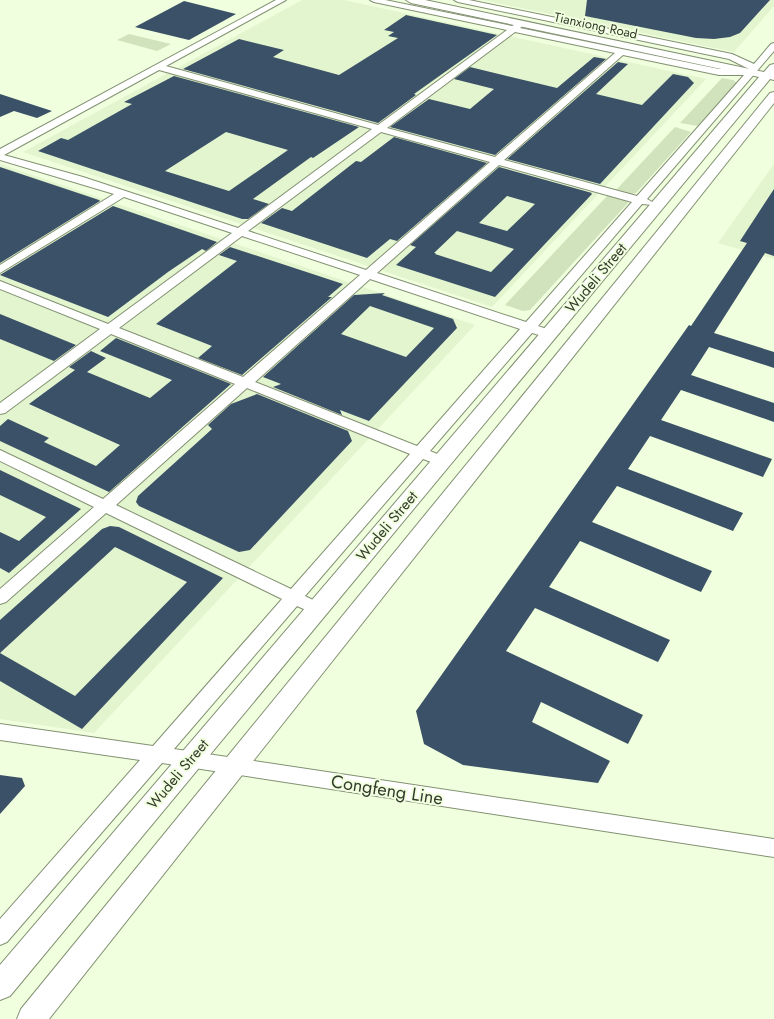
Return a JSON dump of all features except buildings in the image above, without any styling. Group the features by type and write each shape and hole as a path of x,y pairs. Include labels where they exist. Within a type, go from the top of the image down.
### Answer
{"main road":[{"name":"Tianxiong Road","path":"411,0 518,26 766,72"},
{"name":"Tianxiong Road","path":"430,0 766,72"},
{"name":"Wudeli Street","path":"0,986 549,334 649,202 766,72"},
{"name":"Wudeli Street","path":"31,1019 774,95"}],"street":[{"path":"0,153 282,0"},
{"path":"374,0 518,26 621,52 719,72 766,72"},
{"path":"458,0 732,57 766,72"},
{"path":"0,410 518,26"},
{"path":"766,72 774,46"},
{"path":"0,598 621,52"},
{"path":"0,934 529,328 649,202 158,67"},
{"path":"0,157 240,232 549,334"},
{"path":"0,270 122,194"},
{"path":"0,285 442,461"},
{"path":"0,455 317,609"},
{"name":"Congfeng Line","path":"0,732 191,759 774,848"}],"shaded area":[{"path":"302,0 344,0 706,79 492,307 23,152"},
{"path":"482,0 774,0 774,6 734,52"},
{"path":"129,34 171,44 157,51 117,40"},
{"path":"722,78 733,80 737,83 698,126 680,123"},
{"path":"675,127 691,132 636,193 630,194 616,190"},
{"path":"0,164 475,325 94,733 0,719"},
{"path":"774,164 774,259 718,243"},
{"path":"608,195 626,200 628,203 530,310 523,311 505,305"}]}
